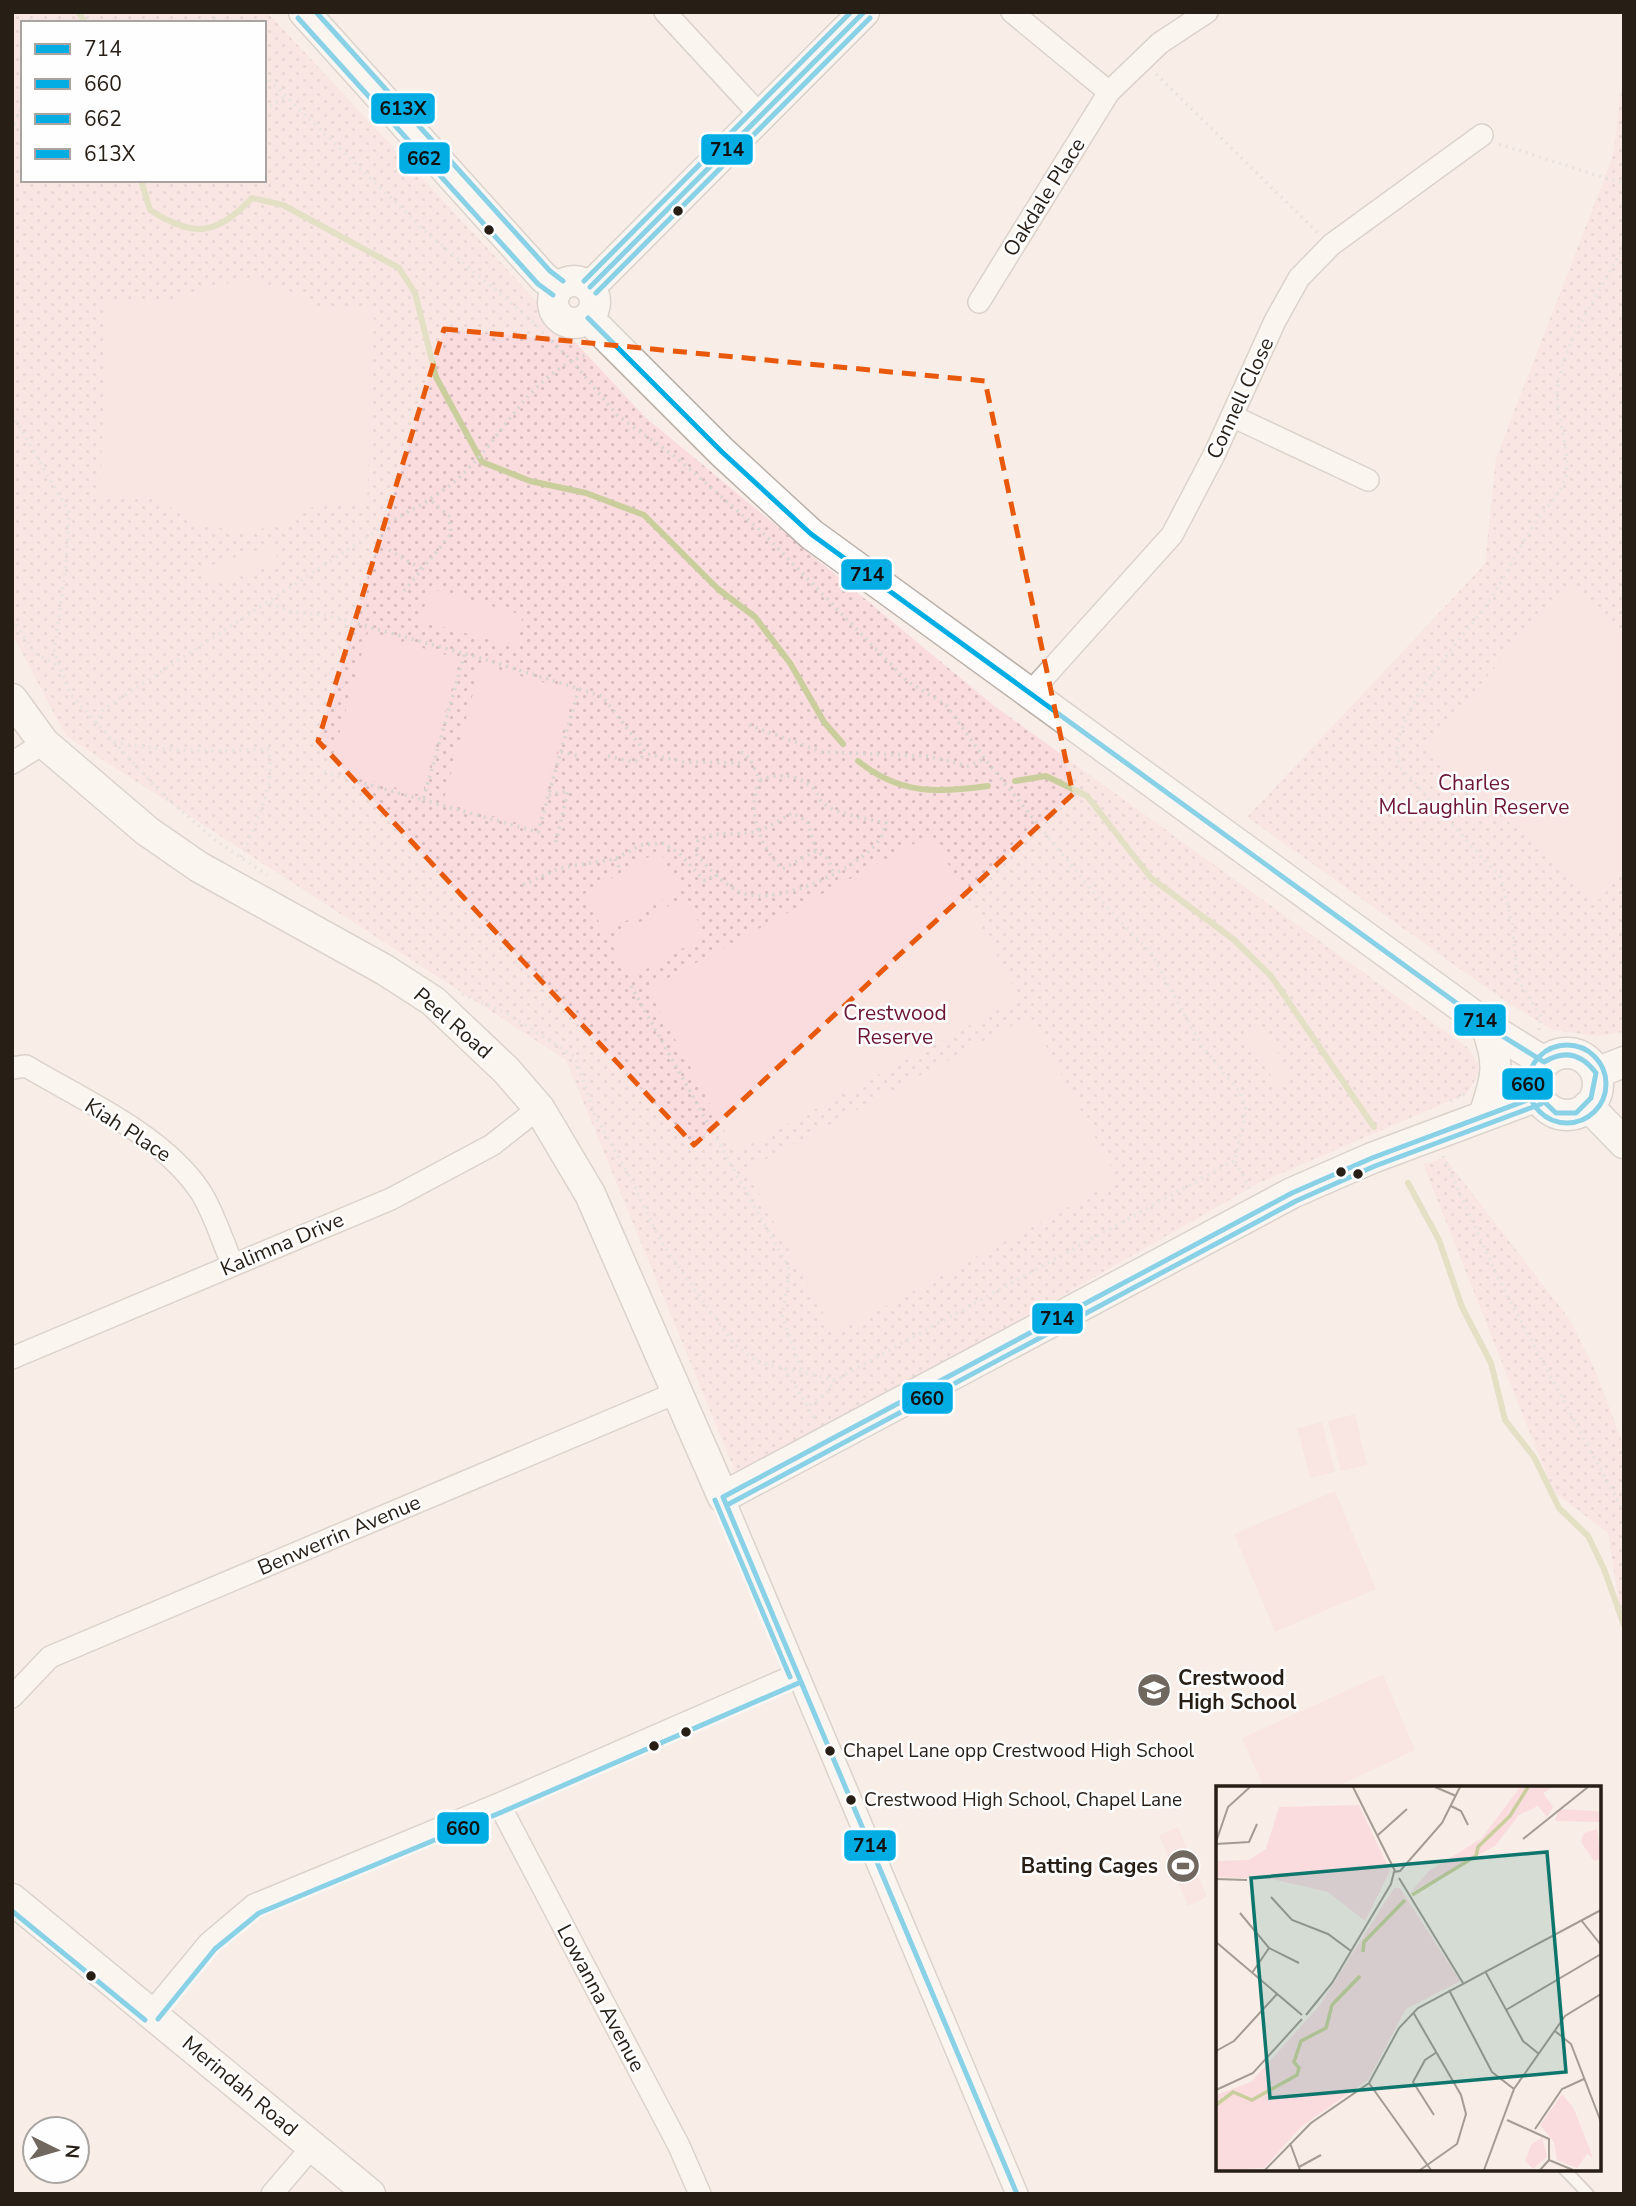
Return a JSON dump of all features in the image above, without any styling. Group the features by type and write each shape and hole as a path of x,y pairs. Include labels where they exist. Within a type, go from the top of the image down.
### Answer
{"street":[{"path":"304,12 544,278 558,288"},
{"path":"665,12 761,116"},
{"path":"590,288 864,12"},
{"path":"1012,12 1109,92"},
{"name":"Oakdale Place","path":"979,302 1109,92 1160,43 1207,12"},
{"name":"Connell Close","path":"1029,694 1172,535 1232,416 1275,321 1299,278 1331,245 1482,135"},
{"path":"598,327 596,303 590,288 574,281 558,288 553,304 560,317 572,323 598,327 722,452 811,534 1485,1024 1536,1058 1573,1053 1590,1063 1596,1073 1597,1086 1588,1106 1576,1113 1559,1113 1542,1103 1538,1096 1536,1058"},
{"path":"1232,416 1368,480"},
{"name":"Peel Road","path":"12,698 44,743 106,799 199,867 385,970 433,1001 471,1034 539,1108 590,1194 723,1497"},
{"path":"12,763 44,743"},
{"path":"1484,1115 1497,1079 1497,1060 1485,1024"},
{"path":"1596,1073 1624,1062"},
{"name":"Kiah Place","path":"12,1068 26,1066 157,1145 174,1159 202,1193 233,1265"},
{"path":"1017,2194 723,1497 1260,1210 1372,1158 1538,1096"},
{"path":"1588,1106 1624,1143"},
{"name":"Kalimna Drive","path":"12,1358 429,1180 492,1145 539,1108"},
{"name":"Benwerrin Avenue","path":"12,1696 50,1657 678,1392"},
{"path":"151,2012 209,1943 254,1905 499,1804 798,1674"},
{"name":"Lowanna Avenue","path":"499,1804 673,2133 700,2194"},
{"name":"Merindah Road","path":"12,1899 370,2194"},
{"path":"272,2194 312,2147"}],"lane":[{"path":"1566,2171 1588,2194"}],"path":[{"path":"1142,60 1331,245"},
{"path":"266,77 425,231 528,317 570,359 618,416 677,458 762,532 907,681 946,705 985,759 1093,892 1151,953 1200,1043 1240,1093 1246,1110 1235,1160 1260,1210"},
{"path":"266,109 285,97"},
{"path":"12,131 21,107"},
{"path":"1482,135 1512,151 1624,184"},
{"path":"1536,1058 1541,1017 1518,980 1512,923 1501,878 1401,768 1396,750 1403,724 1424,690 1488,602 1531,529 1561,488 1567,466 1558,415 1558,383 1584,316 1624,244"},
{"path":"96,724 104,709 270,603 393,520 431,500 470,467 538,384 570,359 592,353 598,327"},
{"path":"12,414 69,512 66,565 54,652 71,695 160,792 241,858 274,879"},
{"path":"404,591 451,534 449,516 431,500"},
{"path":"389,550 422,569"},
{"path":"270,603 292,612 326,615 465,653 602,696 647,754 684,762 742,763"},
{"path":"12,619 35,653 60,667"},
{"path":"423,800 465,653"},
{"path":"324,772 538,832 579,688"},
{"path":"749,725 822,752 928,756 968,766 985,759"},
{"path":"112,742 177,752 268,749 272,763 267,790 241,858"},
{"path":"561,752 578,756"},
{"path":"741,752 750,759 761,780"},
{"path":"608,756 634,762 647,754"},
{"path":"816,851 782,869 770,856 761,830 753,818 752,798 761,780 775,775 793,776 812,787 822,802 864,819 886,823 880,839 834,874 803,889 768,897 741,893 697,855 698,841 710,833 728,835 761,830 792,813 807,821 816,851 828,859 834,874"},
{"path":"549,795 568,791 555,845"},
{"path":"523,885 560,868 615,859 641,845 662,842 679,853 704,880 718,875"},
{"path":"615,859 621,871"},
{"path":"631,986 790,1270 782,1316 802,1370"},
{"path":"454,990 509,1014 575,1056 595,1115 679,1270 734,1344 757,1362 802,1370 835,1380"},
{"path":"1430,1160 1442,1155 1498,1278 1624,1513"},
{"path":"809,1406 827,1393 835,1380 1235,1160"},
{"path":"784,1368 819,1423"}],"highlighted area":[{"path":"444,329 985,381 1073,794 694,1145 318,741"}],"green space":[{"name":"Crestwood Reserve","path":"12,12 267,12 645,417 993,705 1468,1048 1479,1065 1476,1079 1466,1094 1259,1183 739,1481 566,1060 66,736 12,634"},
{"name":"Charles McLaughlin Reserve","path":"1624,69 1624,1032 1597,1036 1553,1030 1505,1001 1247,817 1485,564 1496,458 1613,156"},
{"path":"251,281 288,290 316,306 374,308 367,504 321,502 280,526 242,532 202,525 184,517 156,497 100,495 107,299 174,301 211,285"},
{"path":"273,545 279,563 210,587 203,568"},
{"path":"1566,585 1624,636 1624,871 1599,900 1425,749"},
{"path":"429,588 523,615 515,647 421,621"},
{"path":"368,632 460,659 422,795 329,769"},
{"path":"481,665 574,691 536,828 443,802"},
{"path":"932,834 1020,998 736,1152 648,989"},
{"path":"659,851 681,890 605,933 584,894"},
{"path":"684,897 706,935 631,978 609,940"},
{"path":"1030,1016 1118,1180 834,1334 746,1170"},
{"path":"1259,1023 1293,1077 1278,1086 1243,1033"},
{"path":"1445,1158 1570,1320 1597,1374 1624,1448 1624,1636 1608,1533 1553,1491 1423,1164"},
{"path":"1355,1414 1367,1465 1341,1471 1328,1421"},
{"path":"1322,1422 1335,1472 1310,1478 1297,1428"},
{"path":"1335,1491 1376,1589 1275,1632 1234,1534"},
{"path":"1383,1674 1415,1750 1338,1786 1263,1786 1242,1738"},
{"name":"Batting Cages","path":"1178,1827 1207,1897 1188,1906 1159,1835"}],"waterway":[{"path":"78,12 85,21"},
{"path":"142,182 150,210 179,225 192,229 216,226 239,211 252,198 283,205 399,268 415,293 436,377 482,462 530,481 586,493 644,515 718,589 755,617 790,663 824,722 843,744"},
{"path":"858,761 904,786 936,790 988,786"},
{"path":"1015,781 1046,776 1087,796 1151,878 1233,939 1271,976 1374,1127"},
{"path":"1408,1183 1439,1240 1462,1307 1491,1363 1505,1420 1534,1457 1559,1508 1588,1536 1604,1569 1624,1625"}],"transit line":[{"name":"613X","path":"316,12 550,271 563,281"},
{"name":"613X","path":"584,281 851,12"},
{"name":"714","path":"590,287 864,12"},
{"name":"662","path":"298,18 538,284 553,295"},
{"name":"662","path":"596,293 870,18"},
{"name":"714","path":"588,318 722,452 811,534 1499,1034 1544,1062 1559,1056 1573,1056 1585,1061 1596,1073 1591,1098 1576,1113 1556,1113 1538,1096 1372,1158 1292,1193 723,1497"},
{"name":"660","path":"1559,1045 1575,1045 1589,1051 1600,1062 1606,1076 1606,1084 1606,1092 1600,1106 1589,1117 1575,1123 1559,1123 1545,1117 1534,1106 1528,1092 1528,1076 1534,1062 1545,1051 1559,1045"},
{"name":"660","path":"727,1505 1296,1201 1375,1166 1541,1104"},
{"name":"714","path":"723,1497 1017,2194"},
{"name":"660","path":"715,1500 790,1677"},
{"name":"660","path":"158,2019 215,1949 259,1913 502,1812 801,1682"},
{"name":"660","path":"12,1911 145,2020"}],"place":[{"name":"Crestwood High School","path":"1154,1690"},
{"name":"Chapel Lane opp Crestwood High School","path":"830,1751"},
{"name":"Crestwood High School, Chapel Lane","path":"851,1800"},
{"name":"Batting Cages","path":"1183,1866"}]}
